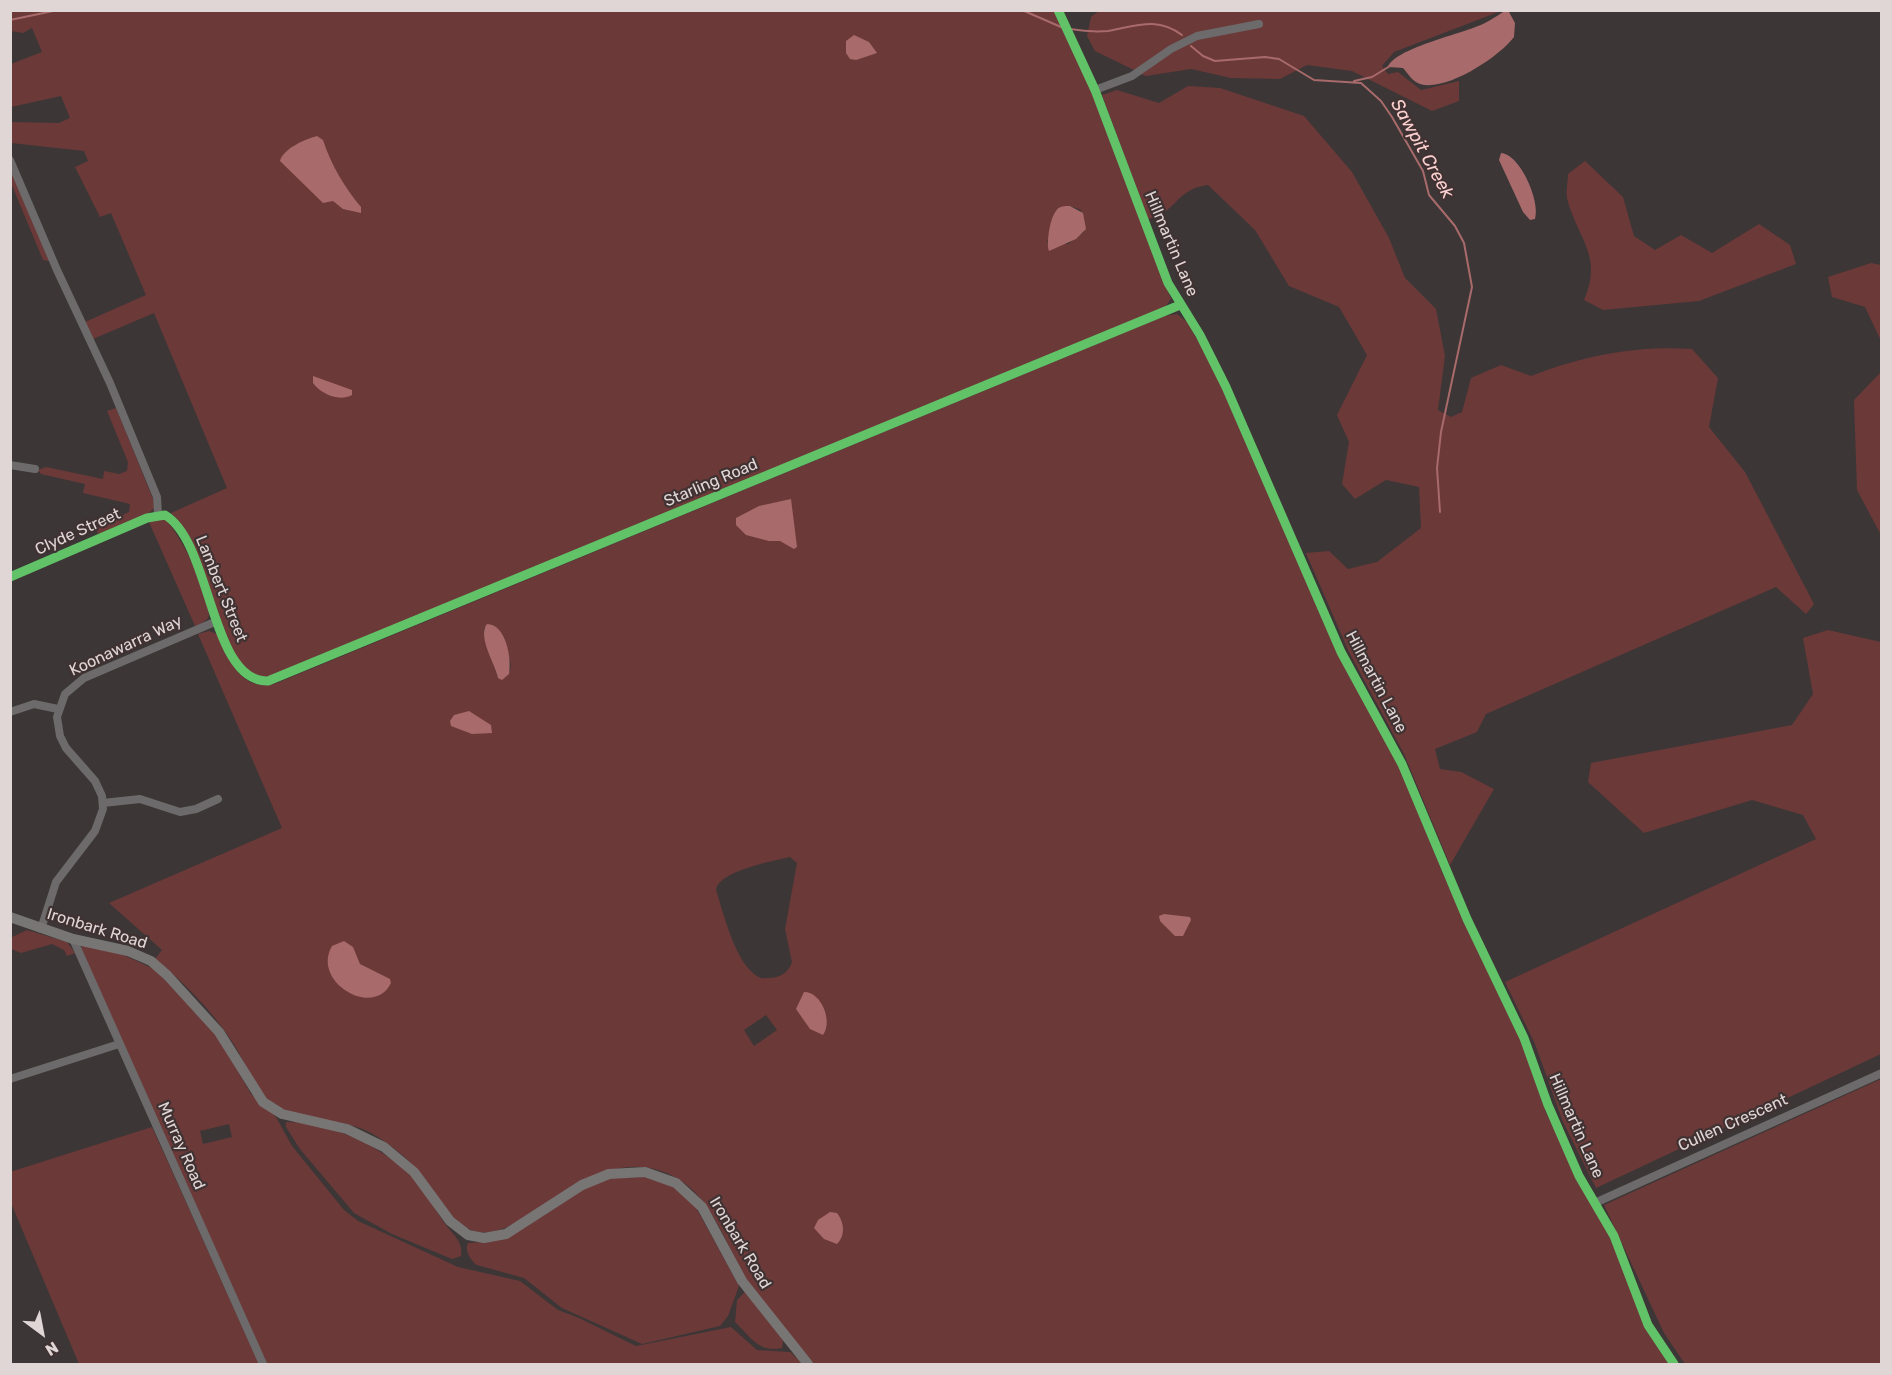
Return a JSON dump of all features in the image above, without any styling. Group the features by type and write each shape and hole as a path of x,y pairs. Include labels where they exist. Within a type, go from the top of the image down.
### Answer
{"street":[{"name":"Hillmartin Lane","path":"1058,10 1095,90 1158,258 1180,305 1200,335 1226,387 1341,651 1402,764 1467,919 1520,1030 1563,1142 1582,1182 1597,1202 1624,1258 1644,1317 1674,1365"},
{"path":"1095,90 1132,76 1171,49 1197,36 1259,24"},
{"path":"10,160 57,270 114,393 157,497 158,514"},
{"name":"Starling Road","path":"253,680 268,681 281,677 1180,305"},
{"path":"10,465 35,469"},
{"name":"Clyde Street","path":"10,577 158,514"},
{"name":"Lambert Street","path":"158,514 171,519 184,537 237,665 253,680"},
{"name":"Koonawarra Way","path":"58,709 65,694 84,678 217,621"},
{"path":"10,712 34,704 58,709 57,723 62,742 95,780 103,803 99,827 56,882 40,928"},
{"path":"103,803 140,799 180,812 196,809 218,800"},
{"name":"Ironbark Road","path":"10,917 73,939 128,951 156,965 219,1032 263,1102 282,1114 347,1129 384,1147 414,1172 450,1221 468,1235 484,1238 506,1234 582,1185 609,1174 645,1172 676,1183 702,1206 742,1281 808,1365"},
{"name":"Murray Road","path":"73,939 263,1365"},
{"path":"10,1079 120,1044"},
{"name":"Cullen Crescent","path":"1597,1202 1881,1073"}],"shaded area":[{"path":"11,11 1055,11 1095,97 1171,299 1165,307 283,673 263,677 256,675 243,665 232,648 194,549 183,528 171,513 227,488 154,313 93,339 85,322 146,295 111,213 100,217 75,167 88,161 84,151 11,143 10,122 59,123 70,118 61,96 11,107 11,64 42,52 32,28 23,33 11,31","holes":["1070,206 1081,210 1084,232 1068,244 1047,243 1053,219 1059,210"]},
{"path":"1099,11 1501,11 1394,52 1382,66 1388,74 1398,72 1421,90 1459,81 1459,101 1432,111 1352,71 1307,65 1280,79 1231,78 1191,69 1146,76 1141,74 1173,50 1193,40 1259,21 1202,32 1136,71 1095,51 1087,36 1091,17"},
{"path":"1503,12 1509,12 1515,23 1514,37 1485,63 1457,78 1444,83 1420,84 1403,68 1388,67 1393,60 1414,48 1481,25"},
{"path":"854,35 869,42 877,53 856,60 850,59 846,53 846,41"},
{"path":"1188,86 1220,88 1304,116 1352,172 1389,238 1405,278 1436,309 1445,356 1438,410 1451,417 1462,412 1471,378 1501,365 1531,376 1570,363 1610,354 1651,349 1692,349 1718,378 1709,427 1745,472 1814,604 1806,614 1776,587 1486,714 1477,732 1435,749 1440,769 1461,772 1494,789 1450,865 1404,754 1349,652 1306,553 1329,551 1348,569 1377,562 1421,528 1419,487 1386,480 1355,499 1342,484 1349,442 1337,415 1367,355 1339,307 1289,286 1255,230 1208,185 1189,191 1165,212 1148,219 1102,95 1117,90 1159,103"},
{"path":"317,136 323,140 339,176 361,207 361,213 343,209 333,201 323,203 280,161 285,152"},
{"path":"1501,153 1508,155 1522,170 1535,202 1535,219 1530,220 1523,212 1499,160"},
{"path":"1585,161 1623,197 1634,236 1655,250 1681,235 1712,253 1759,224 1790,245 1796,264 1699,301 1603,310 1584,300 1591,272 1590,260 1567,199 1568,174"},
{"path":"10,167 49,261 43,260 11,183"},
{"path":"1070,206 1083,213 1086,229 1076,239 1049,251 1048,237 1054,214 1060,207"},
{"path":"1871,263 1881,265 1881,341 1865,307 1832,297 1828,277"},
{"path":"1177,314 1187,322 1210,362 1396,759 1443,874 1523,1045 1546,1113 1611,1237 1648,1331 1670,1364 814,1364 756,1294 705,1205 693,1190 677,1178 658,1170 629,1167 602,1173 577,1185 509,1226 490,1232 471,1230 452,1216 410,1163 377,1136 357,1127 286,1111 268,1100 258,1088 235,1046 218,1022 177,978 155,959 162,950 109,903 282,828 198,634 209,631 217,634 232,664 238,672 254,684 277,683 1165,316","holes":["484,628 502,633 511,665 510,671 498,678 484,637","790,857 797,863 785,929 792,962 787,971 771,978 761,978 752,972 738,952 716,890 719,883 726,877 760,864","766,1015 777,1030 754,1046 744,1030"]},
{"path":"1881,372 1881,535 1857,490 1854,400"},
{"path":"313,376 352,390 352,395 342,398 325,393 313,383"},
{"path":"116,408 153,499 154,508 149,513 99,536 95,527 129,512 130,504 83,493 85,484 41,474 38,470 46,467 103,479 104,471 119,474 127,471 128,462 107,411"},
{"path":"791,499 797,547 794,549 780,541 769,541 746,535 736,525 736,518 759,506"},
{"path":"166,520 172,528 187,551 206,594 209,615 205,621 195,626 149,522"},
{"path":"487,624 499,630 506,643 510,668 509,674 502,680 498,678 485,643 484,629"},
{"path":"1828,630 1881,642 1881,1054 1596,1188 1563,1122 1535,1044 1505,982 1816,839 1803,815 1752,800 1644,833 1588,782 1591,763 1792,725 1813,694 1803,638"},
{"path":"469,711 491,725 492,733 472,734 451,726 450,721 454,715"},
{"path":"1164,914 1190,917 1191,920 1183,936 1175,936 1160,921 1159,916"},
{"path":"27,930 67,942 75,953 67,956 64,950 52,944 21,953 11,949 10,938"},
{"path":"344,941 353,947 360,964 390,979 391,983 383,993 372,997 359,997 347,992 337,983 330,972 328,959 332,946"},
{"path":"83,945 117,952 156,970 217,1036 251,1094 276,1117 292,1146 344,1210 358,1221 458,1267 520,1281 558,1310 636,1346 731,1327 757,1350 790,1352 803,1364 266,1364 81,948","holes":["229,1124 232,1137 203,1144 200,1131"]},
{"path":"804,992 810,993 821,1002 827,1023 823,1035 810,1029 796,1009"},
{"path":"1881,1079 1881,1364 1685,1364 1664,1333 1604,1205"},
{"path":"286,1122 320,1126 337,1131 385,1154 420,1186 456,1237 461,1246 461,1256 452,1259 392,1234 354,1213 300,1149 286,1127"},
{"path":"152,1127 259,1364 79,1364 11,1203 10,1172"},
{"path":"644,1177 673,1186 694,1204 739,1286 728,1316 720,1326 642,1344 562,1308 524,1278 477,1265 469,1255 468,1243 483,1242 586,1188 610,1178"},
{"path":"830,1212 837,1213 842,1224 842,1237 837,1244 824,1239 814,1228 818,1220"},
{"path":"745,1292 783,1340 782,1348 761,1346 735,1322 737,1300"}],"waterway":[{"name":"Sawpit Creek","path":"10,20 58,10"},
{"name":"Sawpit Creek","path":"1022,10 1061,27"},
{"name":"Sawpit Creek","path":"1070,29 1108,31 1155,24 1173,29 1182,35"},
{"name":"Sawpit Creek","path":"1191,46 1203,56 1215,61 1265,57 1279,59 1314,80 1361,83 1381,101 1392,117 1423,171 1429,195 1455,226 1464,243 1472,287 1441,432 1437,468 1440,512"},
{"path":"1354,81 1372,77 1390,66"}],"cycle path":[{"path":"1058,10 1095,90 1168,283 1200,335 1226,387 1341,652 1402,764 1467,919 1524,1038 1548,1105 1579,1176 1614,1236 1648,1325 1674,1364"},
{"path":"10,577 147,518 165,515 181,530 193,553 222,637 234,660 249,676 268,681 1180,305"}]}
